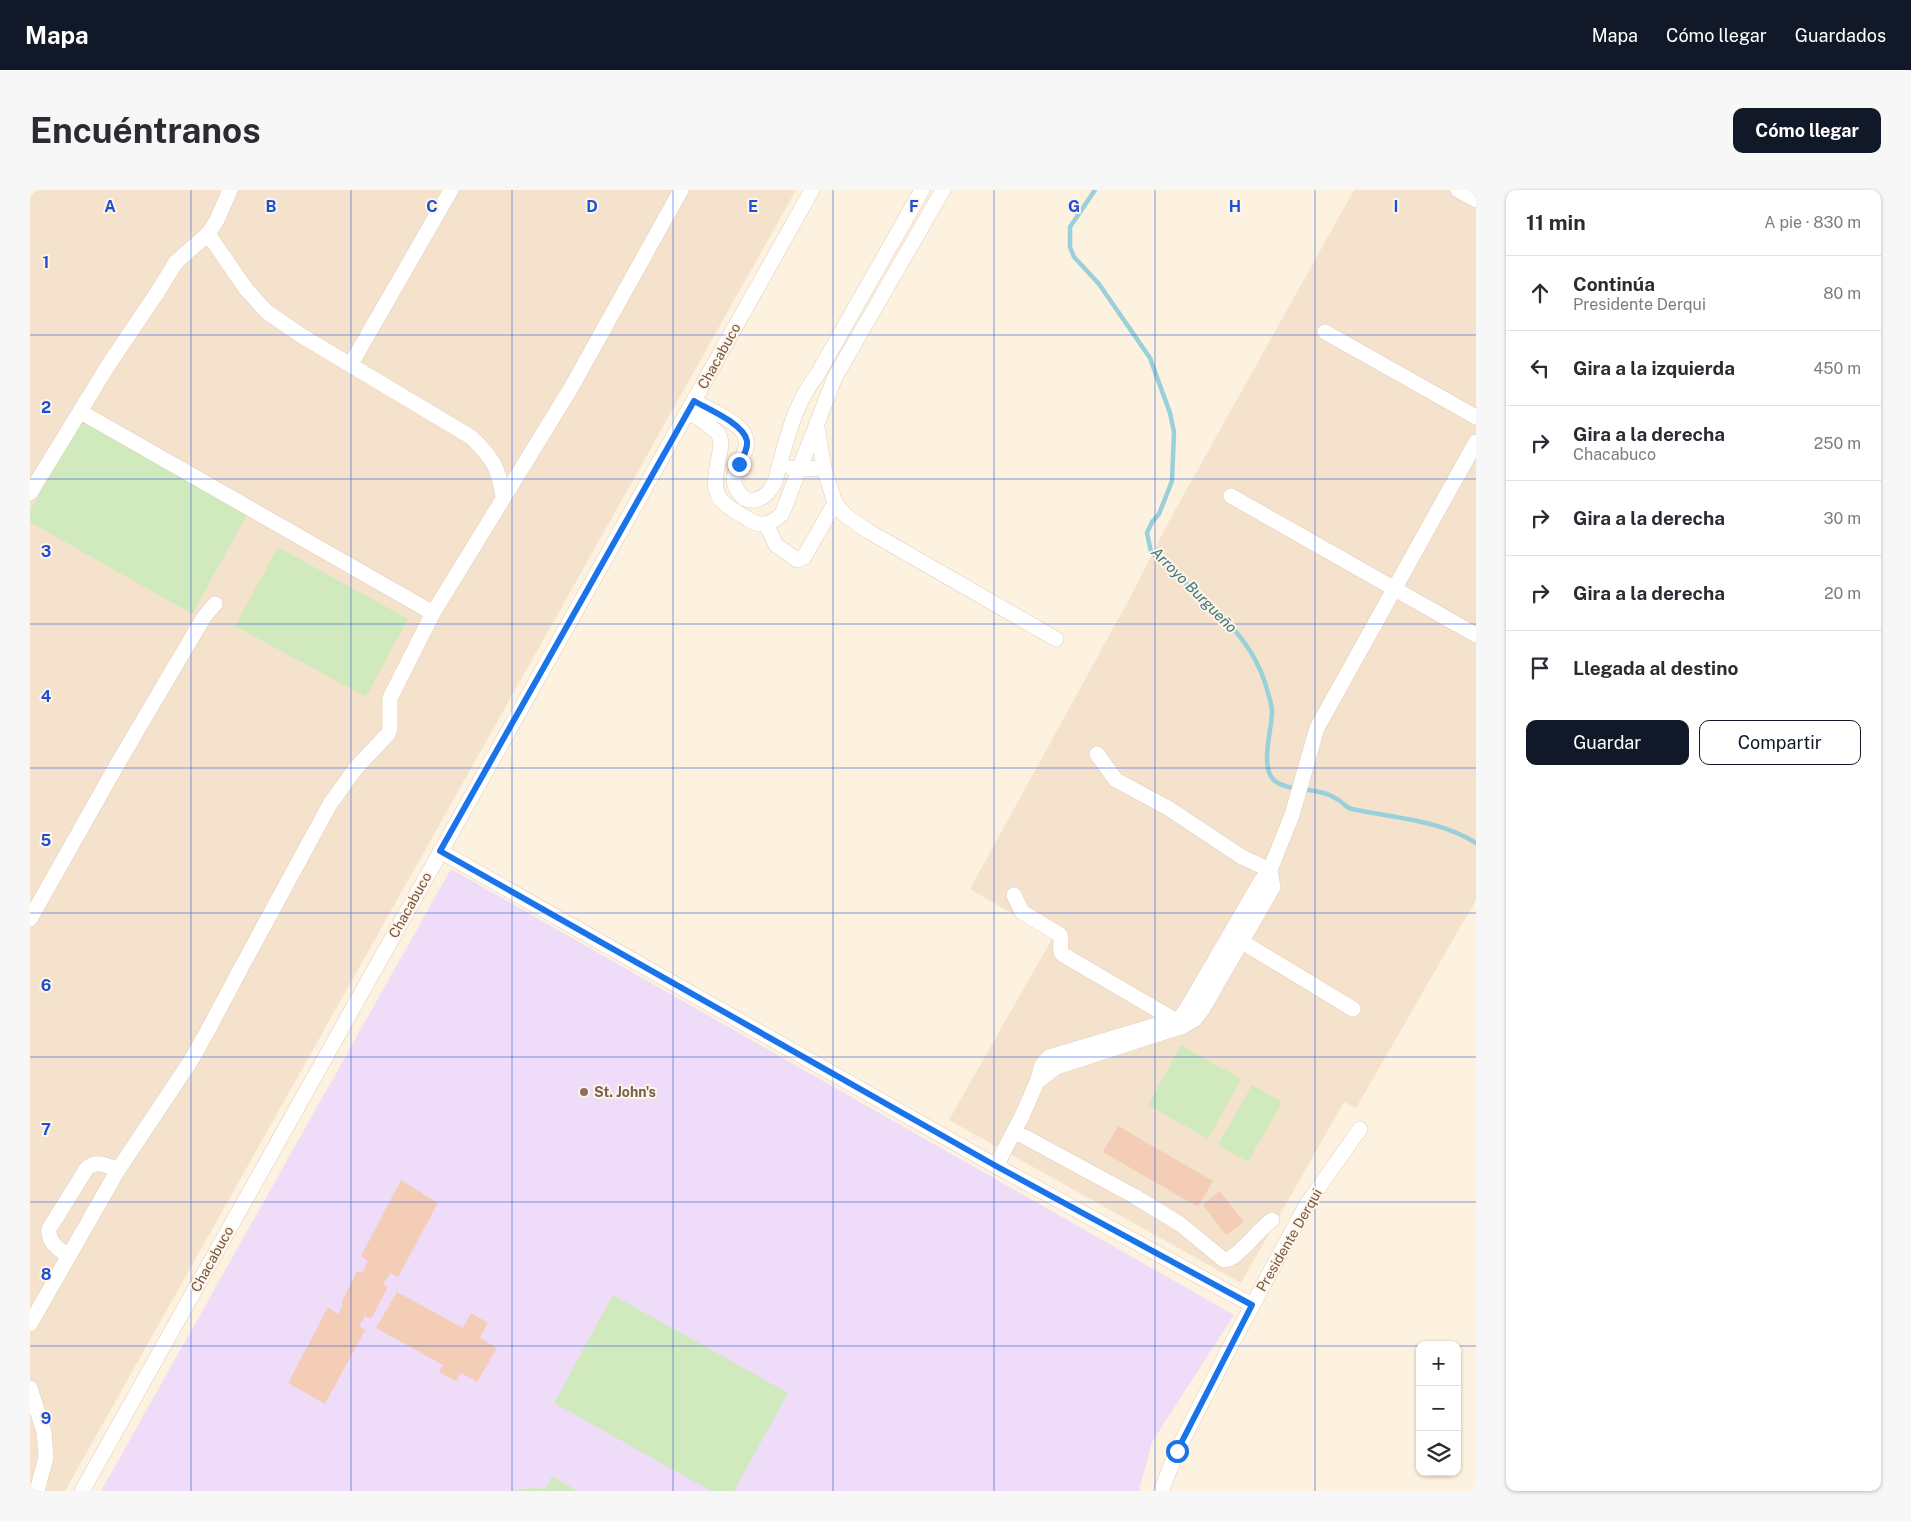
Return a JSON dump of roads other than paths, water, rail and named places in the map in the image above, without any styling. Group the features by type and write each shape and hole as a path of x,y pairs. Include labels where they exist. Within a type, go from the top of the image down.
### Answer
{"street":[{"path":"30,493 176,262 208,234 230,190"},
{"path":"351,364 451,190"},
{"path":"30,1324 118,1170 190,1062 330,804 356,768 388,734 390,729 390,698 433,613 571,388 681,190"},
{"name":"Chacabuco","path":"82,1491 812,190"},
{"path":"691,406 734,424 744,432 747,442 746,450 735,473 734,482 742,497 749,501 757,500 769,492 799,402 817,375 922,190"},
{"path":"691,406 717,432 721,439 714,481 718,496 724,505 755,524 766,524 774,521 782,514 835,377 943,190"},
{"path":"1458,190 1476,200"},
{"path":"208,234 246,289 266,312 302,336 470,437 492,459 498,470 503,497"},
{"path":"1325,332 1476,417"},
{"path":"809,385 827,395"},
{"path":"799,402 818,419 824,468 835,503 845,515 868,531 1056,639"},
{"path":"81,412 433,613"},
{"path":"1178,1023 1273,887 1270,870 1292,814 1317,728 1476,442"},
{"path":"779,466 799,469 824,468"},
{"path":"1231,496 1476,635"},
{"path":"766,524 776,545 797,560 804,557 835,503"},
{"path":"30,919 204,617 215,604"},
{"path":"1096,754 1116,780 1168,808 1242,858 1270,870"},
{"path":"440,851 996,1166 1252,1305"},
{"path":"1014,895 1022,912 1060,935 1062,940 1060,950 1071,962 1178,1023"},
{"path":"1236,938 1353,1008"},
{"path":"996,1166 1037,1082 1042,1064 1049,1057 1178,1023"},
{"name":"Presidente Derqui","path":"1161,1491 1177,1451 1252,1305 1307,1204 1360,1129"},
{"path":"1014,1131 1100,1177 1180,1224 1224,1260 1230,1260 1234,1257 1254,1235 1272,1220"},
{"path":"68,1256 53,1245 48,1237 49,1229 86,1168 92,1164 99,1163 118,1170"},
{"path":"30,1388 44,1432 46,1457 37,1491 30,1487"}],"waterway":[{"name":"Arroyo Burgueño","path":"1095,190 1070,227 1070,247 1074,257 1099,284 1150,358 1170,413 1174,432 1172,481 1159,514 1152,522 1147,533 1151,552 1218,612 1247,646 1258,665 1272,709 1267,758 1270,775 1280,784 1327,794 1350,808 1447,829 1476,843"}],"place":[{"name":"St. John's","path":"584,1092"}]}
